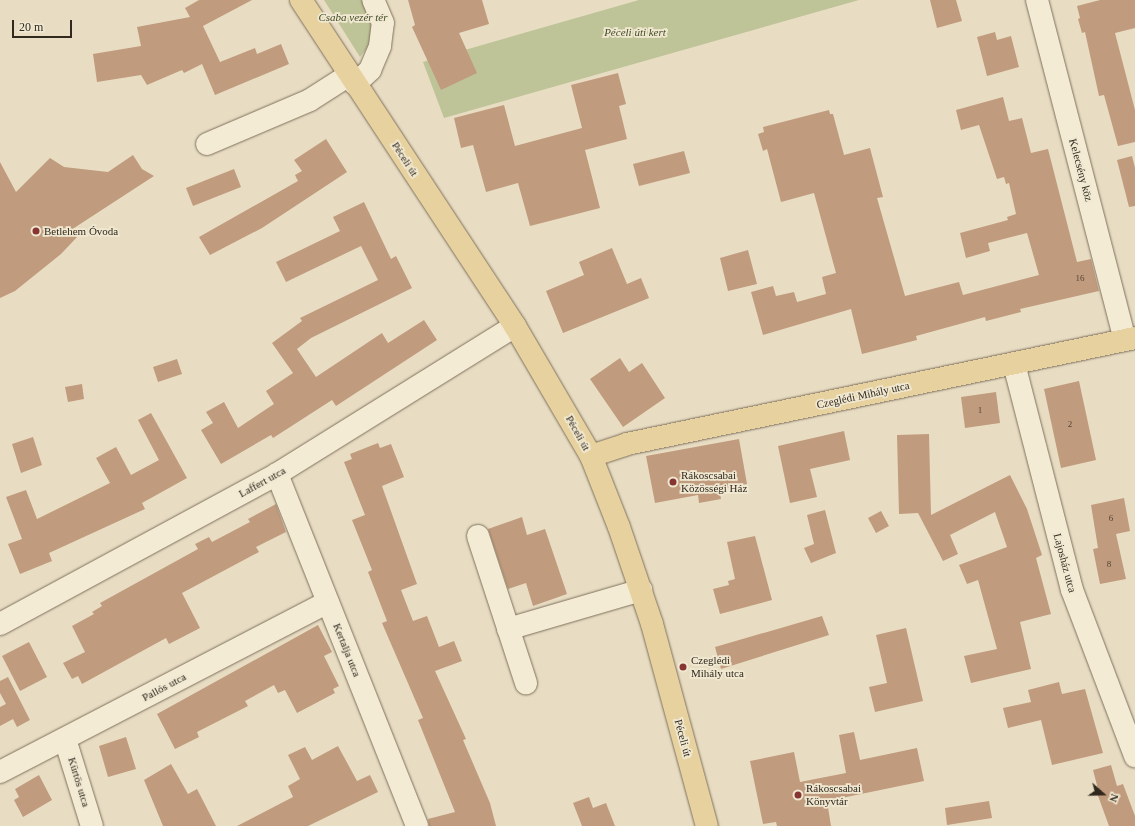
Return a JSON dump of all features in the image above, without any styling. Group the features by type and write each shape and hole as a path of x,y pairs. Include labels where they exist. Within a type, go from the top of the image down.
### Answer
{"main road":[{"name":"Péceli út","path":"301,0 515,326 591,456 641,590 706,826"},
{"name":"Czeglédi Mihály utca","path":"591,456 627,444 1130,339"}],"street":[{"path":"207,144 310,100 370,70 380,46 383,22 373,0"},
{"name":"Kelecsény köz","path":"1037,0 1130,339"},
{"name":"Laffert utca","path":"0,624 277,474 515,326"},
{"name":"Lajosház utca","path":"1014,364 1072,590 1135,756"},
{"name":"Kertalja utca","path":"277,474 415,825"},
{"path":"478,536 526,683"},
{"path":"508,629 641,590"},
{"name":"Pallós utca","path":"0,772 328,602"},
{"name":"Kürtös utca","path":"66,739 92,826"}],"green space":[{"name":"Csaba vezér tér","path":"324,0 362,0 373,26 371,43 360,57"},
{"name":"Péceli úti kert","path":"639,0 859,0 444,118 423,62"}],"building":[{"path":"199,0 252,0 203,26 220,62 255,48 257,54 281,44 289,64 215,95 202,64 184,73 182,70 147,85 141,75 97,82 93,54 141,46 137,27 190,17 185,8"},
{"path":"408,0 482,0 489,24 459,33 477,73 441,90 412,27 415,25"},
{"path":"930,0 956,0 962,21 937,28"},
{"path":"1100,0 1135,0 1135,28 1115,33 1135,110 1135,142 1118,146 1104,95 1099,96 1085,32 1082,33 1078,19 1080,18 1077,6"},
{"path":"995,32 997,40 1011,36 1019,67 987,76 977,37"},
{"path":"618,73 626,104 619,106 627,139 585,150 600,208 530,226 518,183 486,192 473,145 461,148 454,118 504,105 515,146 582,128 571,85"},
{"path":"1003,97 1009,121 1022,118 1031,153 1048,149 1077,262 1091,259 1099,291 1020,309 1021,312 986,321 985,317 916,336 917,340 862,354 851,309 763,335 751,292 773,286 776,296 794,292 797,302 826,294 822,277 836,273 814,193 781,202 767,149 763,151 758,134 764,132 763,127 829,110 830,114 833,114 844,155 870,148 883,197 877,198 905,296 959,282 963,295 1039,275 1027,233 988,243 990,251 966,258 960,233 1008,220 1007,217 1016,214 1009,183 1006,184 1004,177 997,179 979,125 961,130 956,110"},
{"path":"326,139 347,172 262,228 210,255 199,237 298,181 295,175 302,171 294,160"},
{"path":"684,151 690,173 639,186 633,164"},
{"name":"Betlehem Óvoda","path":"133,155 142,169 154,176 71,230 78,236 61,254 15,291 0,298 0,162 16,192 50,158 64,167 108,172"},
{"path":"1132,156 1135,168 1135,206 1129,207 1117,160"},
{"path":"234,169 241,187 193,206 186,188"},
{"path":"364,202 391,259 396,256 412,288 311,338 297,349 316,377 382,333 388,343 424,320 437,340 336,406 332,400 273,438 271,435 221,464 201,430 213,423 206,412 224,402 238,428 274,404 266,391 293,373 272,343 302,321 300,318 378,280 361,246 286,282 276,262 340,231 333,217"},
{"path":"612,248 627,284 641,278 649,298 563,333 546,291 584,275 579,262"},
{"path":"748,250 757,284 728,291 720,258"},
{"path":"620,358 629,372 642,363 665,398 623,427 590,379"},
{"path":"177,359 182,374 158,382 153,367"},
{"path":"1079,381 1096,460 1061,468 1044,389"},
{"path":"82,384 84,399 68,402 65,387"},
{"path":"996,392 1000,423 965,428 961,397"},
{"path":"151,413 187,478 142,503 145,509 49,553 52,561 20,574 8,544 22,539 6,497 26,490 37,519 110,483 96,458 116,447 131,475 159,460 138,420"},
{"path":"844,431 850,460 810,469 817,497 790,503 778,446"},
{"path":"929,434 931,515 1010,475 1027,509 1042,555 1036,558 1051,614 1020,622 1031,669 971,683 964,656 997,649 978,580 967,584 959,565 1007,547 995,512 950,535 958,554 943,561 918,513 899,514 897,435"},
{"path":"33,437 42,465 21,473 12,444"},
{"path":"739,439 747,484 719,489 721,499 699,503 698,495 655,503 646,456"},
{"path":"378,443 380,448 391,444 404,477 382,486 417,584 401,590 413,621 427,616 439,647 454,641 462,661 435,671 466,739 463,740 490,803 496,826 429,826 428,819 455,812 418,720 423,718 382,623 387,621 368,572 372,570 352,520 365,515 344,462 352,459 350,454"},
{"path":"1124,498 1130,531 1116,534 1126,579 1100,584 1093,549 1098,548 1091,505"},
{"path":"276,504 286,532 256,547 259,552 182,593 200,628 169,644 166,638 82,684 78,676 72,679 63,663 85,652 72,626 94,614 92,612 102,606 100,603 198,549 195,544 209,537 212,542 250,522 248,519"},
{"path":"825,510 836,553 811,563 804,548 814,544 807,515"},
{"path":"881,511 889,526 876,533 868,518"},
{"path":"522,517 527,535 545,529 567,594 533,606 526,583 508,589 488,529"},
{"path":"755,536 772,600 720,614 713,589 729,585 728,581 735,579 727,542"},
{"path":"822,616 829,635 721,669 715,647"},
{"path":"318,625 332,652 324,656 339,686 333,689 335,693 297,713 285,690 278,693 274,685 245,701 248,706 197,732 199,737 175,749 157,714"},
{"path":"906,628 923,701 875,712 869,687 887,683 876,635"},
{"path":"29,642 47,677 20,691 2,656"},
{"path":"8,677 30,720 17,727 13,719 0,726 0,707 6,704 0,693 0,681"},
{"path":"1059,682 1062,694 1085,689 1103,753 1052,765 1041,720 1008,728 1003,708 1031,702 1028,690"},
{"path":"854,732 860,760 917,748 924,781 827,801 831,826 777,826 776,822 763,824 750,761 794,752 800,782 846,773 839,735"},
{"path":"126,737 136,769 108,777 99,746"},
{"path":"338,746 357,781 370,775 378,792 308,826 237,826 293,797 288,786 300,779 288,755 305,747 312,760"},
{"path":"171,764 188,794 197,789 216,826 163,826 144,780"},
{"path":"1111,765 1117,786 1123,784 1135,816 1135,826 1109,826 1097,793 1099,793 1093,770"},
{"path":"39,775 52,800 23,817 14,800 19,797 15,789"},
{"path":"589,797 593,808 606,803 615,826 582,826 573,803"},
{"path":"989,801 992,818 947,825 945,808"}],"place":[{"name":"Betlehem Óvoda","path":"36,231"},
{"name":"Rákoscsabai Közösségi Ház","path":"673,482"},
{"name":"Czeglédi Mihály utca","path":"683,667"},
{"name":"Rákoscsabai Könyvtár","path":"798,795"}]}
